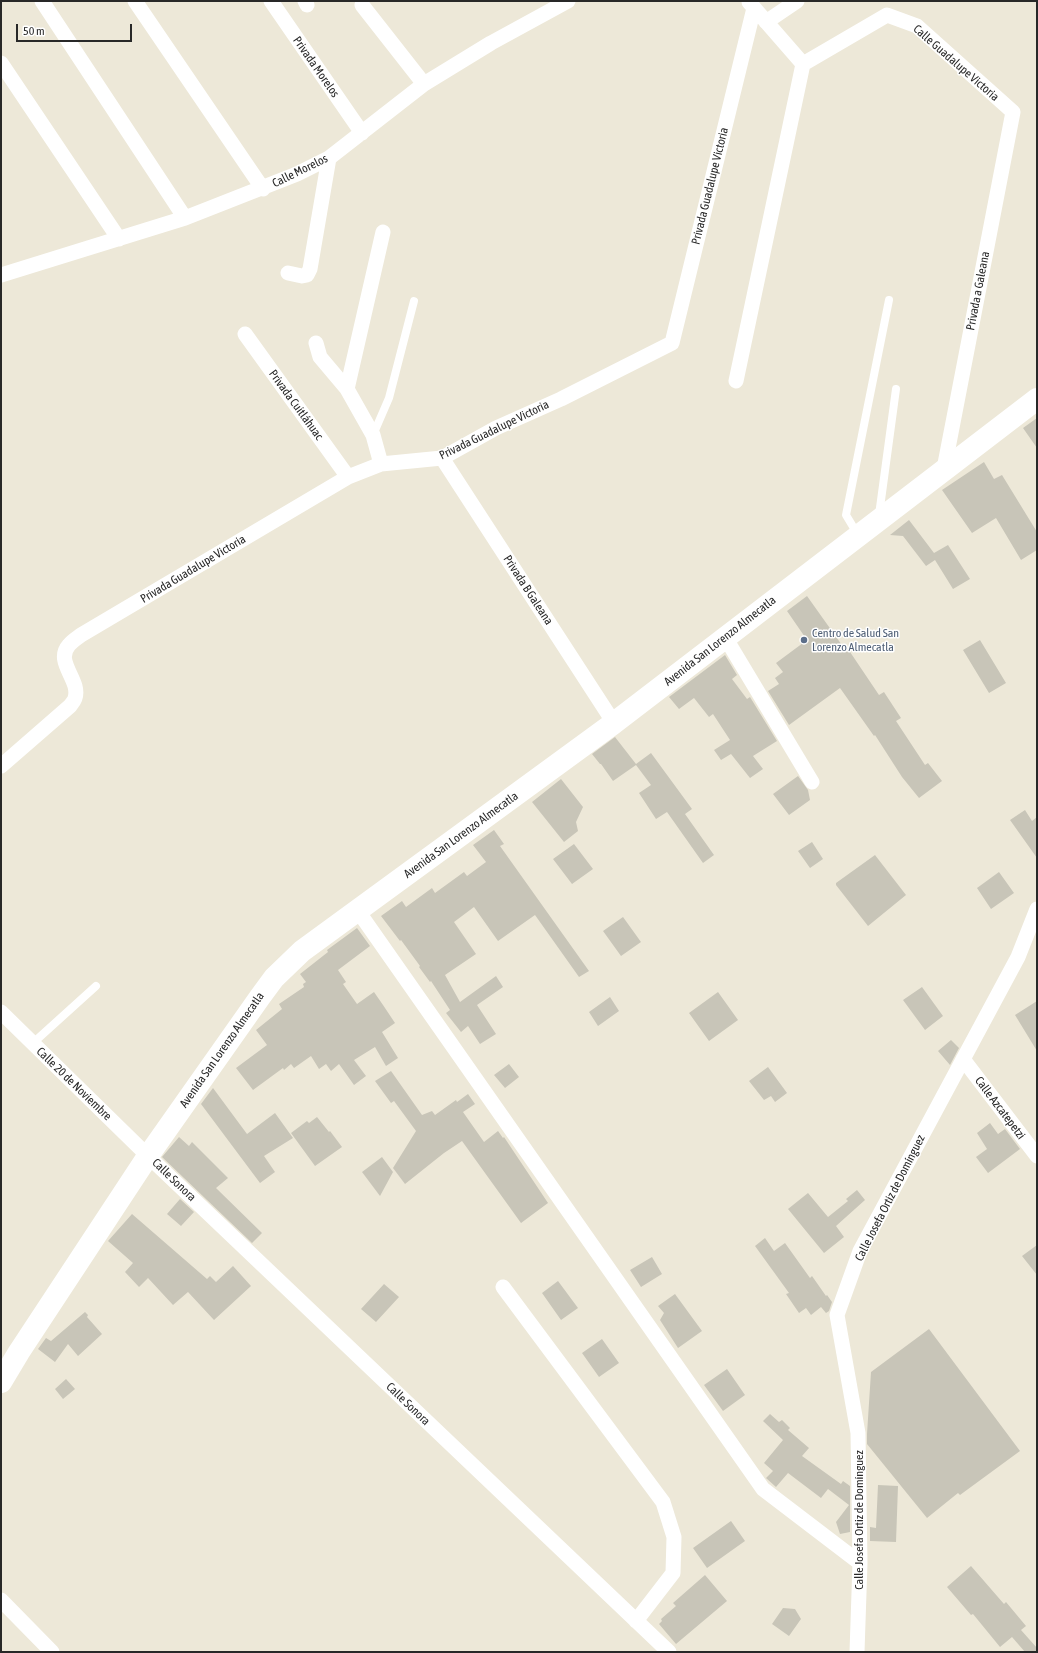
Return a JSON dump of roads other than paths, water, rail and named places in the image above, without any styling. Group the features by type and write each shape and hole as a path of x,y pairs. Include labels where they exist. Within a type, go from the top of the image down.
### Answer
{"main road":[{"name":"Avenida San Lorenzo Almecatla","path":"1,1382 19,1352 148,1156 274,978 302,951 614,723 878,519 1037,399"}],"street":[{"path":"42,1 185,218"},
{"path":"135,1 263,189"},
{"name":"Privada Morelos","path":"271,1 362,133"},
{"name":"Calle Morelos","path":"1,275 185,218 263,189 297,174 329,158 424,84 491,43 568,1"},
{"path":"766,22 797,1"},
{"path":"736,381 803,64 751,4"},
{"name":"Privada Guadalupe Victoria","path":"1,766 70,706 76,698 76,689 66,665 64,654 68,645 88,631 348,477 381,464 442,458 496,428 568,395 672,343 751,4"},
{"path":"362,5 424,84"},
{"name":"Calle Guadalupe Victoria","path":"803,64 887,15 916,26 1012,112"},
{"path":"1,63 119,239"},
{"name":"Privada a Galeana","path":"944,469 1012,112"},
{"path":"288,273 302,276 307,275 310,269 329,158"},
{"path":"348,389 383,232"},
{"name":"Privada Cuitláhuac","path":"245,334 348,477"},
{"path":"316,343 320,357 348,389 373,435 381,464"},
{"name":"Privada B Galeana","path":"442,458 614,723"},
{"path":"725,637 812,782"},
{"name":"Calle Josefa Ortiz de Domínguez","path":"859,1650 860,1563 858,1433 837,1315 860,1250 1018,957 1037,909"},
{"path":"358,911 763,1489 860,1563"},
{"name":"Calle 20 de Noviembre","path":"1,1012 148,1156"},
{"name":"Calle Azcatepetzi","path":"963,1060 1037,1156"},
{"name":"Calle Sonora","path":"148,1156 669,1652"},
{"path":"503,1287 663,1502 674,1537 673,1573 636,1621"},
{"path":"1,1600 52,1652"}],"lane":[{"path":"858,535 846,515 889,300"},
{"path":"373,435 389,398 414,301"},
{"path":"878,519 896,389"},
{"path":"33,1043 96,986"}],"place":[{"name":"Centro de Salud San Lorenzo Almecatla","path":"804,640"}]}
